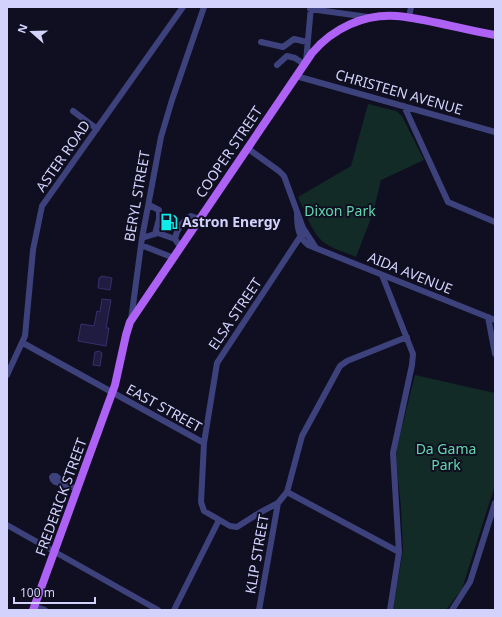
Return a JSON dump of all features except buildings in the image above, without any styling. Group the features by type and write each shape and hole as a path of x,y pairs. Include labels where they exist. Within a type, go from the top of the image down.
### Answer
{"main road":[{"path":"305,62 322,42 338,30 355,22 370,18 392,16 409,17 495,35"},
{"name":"COOPER STREET","path":"130,322 305,62"},
{"name":"BERYL STREET","path":"113,393 130,322"},
{"name":"FREDERICK STREET","path":"33,608 113,393"}],"street":[{"name":"ASTER ROAD","path":"7,375 22,343 28,317 33,250 42,206 183,7"},
{"name":"BERYL STREET","path":"130,322 142,241 166,119 204,7"},
{"path":"409,17 411,7"},
{"path":"311,8 370,18"},
{"name":"COOPER STREET","path":"305,62 311,8"},
{"path":"261,42 280,47 286,46 294,39 308,42"},
{"path":"277,65 287,56 305,62"},
{"name":"CHRISTEEN AVENUE","path":"296,76 495,132"},
{"path":"404,106 448,202 495,222"},
{"path":"73,112 97,129"},
{"name":"AIDA AVENUE","path":"247,148 284,176 297,212 298,227 316,248 495,320"},
{"path":"149,205 159,210 159,219 155,234"},
{"path":"175,239 176,233 183,221 191,216 200,219"},
{"path":"142,241 155,234 162,234 175,239 181,248"},
{"name":"ELSA STREET","path":"204,443 215,371 219,360 292,251 305,237"},
{"path":"142,241 174,258"},
{"path":"382,275 412,350 412,360 393,452 399,552 390,610"},
{"path":"488,317 495,354"},
{"path":"399,552 287,492 302,436 340,366 347,361 407,336"},
{"name":"EAST STREET","path":"22,343 204,443 201,505 204,512 230,526 237,527 278,503 287,492"},
{"path":"65,484 78,489"},
{"name":"KLIP STREET","path":"259,610 278,503"},
{"path":"452,610 470,582 495,503"},
{"path":"174,610 219,520"},
{"path":"7,525 54,553 158,610"},
{"path":"33,608 45,610"}],"green space":[{"name":"Dixon Park","path":"368,104 396,111 402,116 424,160 381,180 373,213 356,257 326,244 318,237 298,197 351,166"},
{"name":"Da Gama Park","path":"415,375 495,393 495,485 462,589 446,610 393,610 403,550 401,507 396,460 397,447"}],"place":[{"name":"Astron Energy","path":"169,222"}]}
